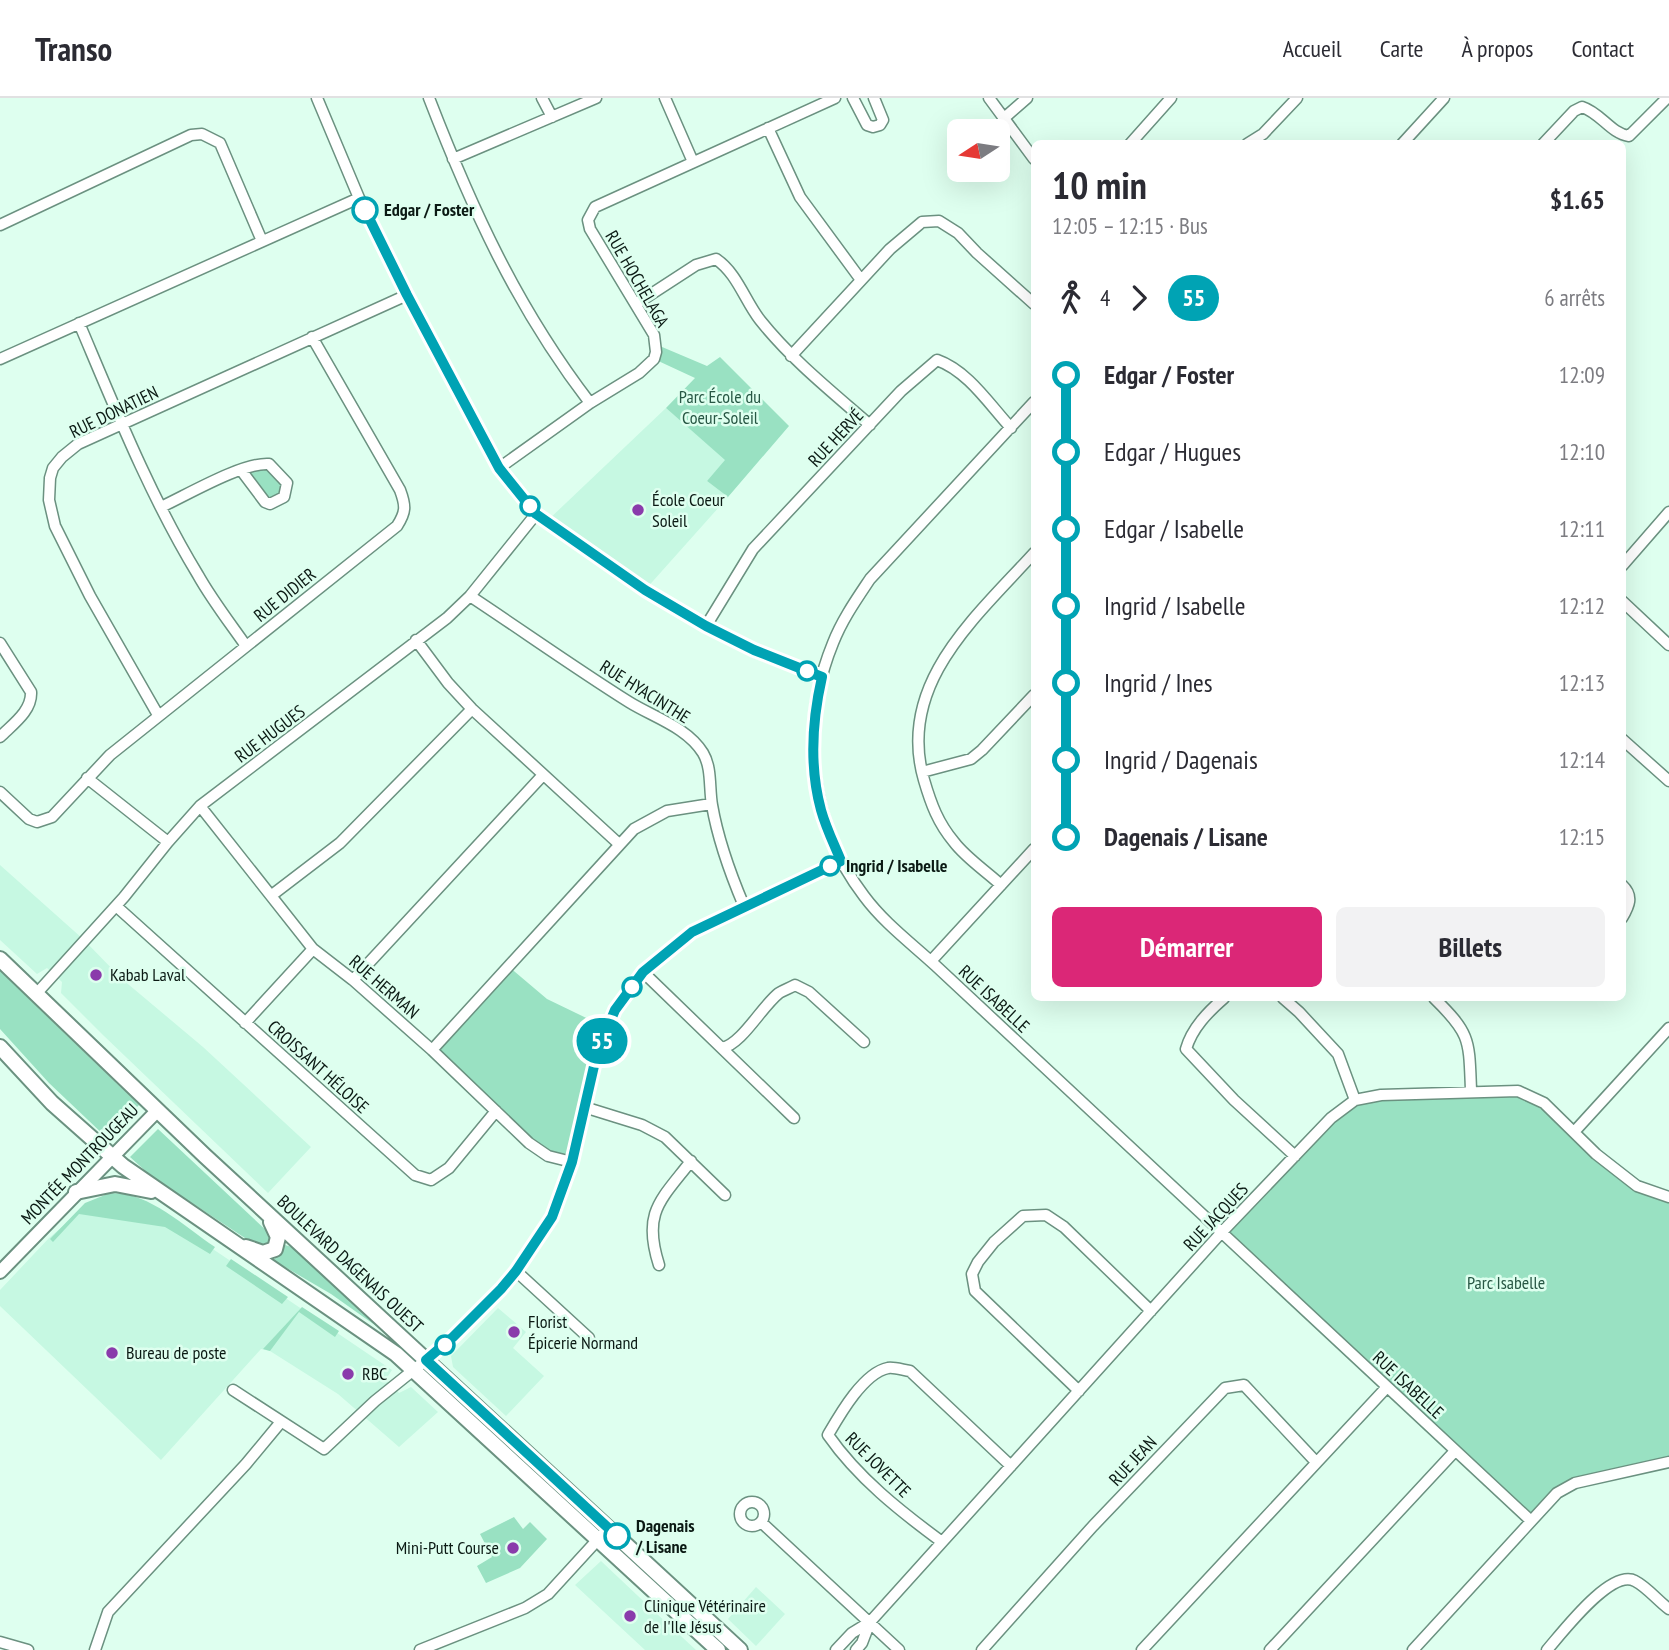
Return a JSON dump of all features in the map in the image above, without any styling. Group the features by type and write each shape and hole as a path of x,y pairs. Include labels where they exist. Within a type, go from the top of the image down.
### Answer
{"main road":[{"name":"BOULEVARD DAGENAIS OUEST","path":"0,959 265,1212 740,1650"},
{"name":"BOULEVARD DAGENAIS OUEST","path":"0,1047 52,1103 111,1156 229,1241 380,1342 414,1370 719,1650"},
{"path":"76,1192 115,1184 159,1192"},
{"path":"229,1241 263,1253 275,1249 278,1237 265,1212"}],"street":[{"path":"317,98 359,198 407,295 499,468 536,514 645,590 706,626 754,650 822,677"},
{"path":"429,98 480,220 520,299 556,358 590,403"},
{"path":"542,98 552,117"},
{"path":"453,159 596,98"},
{"path":"665,98 693,162"},
{"name":"RUE HOCHELAGA","path":"499,468 590,403 639,373 656,352 654,335 590,229 588,220 595,207 835,98"},
{"path":"853,98 867,125 873,127 880,125 883,120 874,98"},
{"path":"989,98 1003,119 1027,98"},
{"path":"1136,140 1171,98"},
{"path":"1253,140 1263,134 1297,98"},
{"path":"1406,140 1444,98"},
{"path":"1547,140 1574,111 1582,107 1592,110 1619,134 1629,136 1667,98"},
{"path":"768,128 800,197 861,280"},
{"path":"1010,128 1031,155"},
{"path":"0,225 191,135 202,134 219,143 262,241"},
{"path":"0,359 359,198"},
{"path":"791,356 890,249 922,222 939,222 958,233 1031,301"},
{"path":"636,304 696,265 716,259 726,265 758,317 791,356 870,425"},
{"name":"RUE DONATIEN","path":"158,715 90,596 55,526 49,500 53,468 78,444 407,295"},
{"path":"79,323 161,508 198,576 246,646"},
{"name":"RUE DIDIER","path":"0,792 29,819 37,822 52,817 110,755 397,526 404,515 406,505 400,490 312,337"},
{"name":"RUE HERVÉ","path":"706,626 753,549 901,391 937,360 951,365 968,380 1011,428"},
{"name":"RUE ISABELLE","path":"1031,405 870,579 848,612 833,643 822,677 813,729 814,768 821,811 841,861 864,896 892,928 931,961 1530,1520"},
{"path":"161,508 241,470 260,464 269,464 286,483 284,497 270,504 265,502 241,470"},
{"path":"1626,561 1669,512"},
{"name":"RUE HUGUES","path":"37,993 116,906 200,806 447,618 470,596 536,514"},
{"path":"1001,885 955,844 934,814 918,748 920,720 934,675 946,653 1031,556"},
{"name":"RUE HYACINTHE","path":"470,596 631,704 676,728 697,745 705,755 711,804 725,859 744,906"},
{"path":"1626,605 1669,645"},
{"path":"416,640 472,709 619,844"},
{"path":"0,643 31,692 32,701 26,712 0,737"},
{"path":"922,772 971,759 1031,698"},
{"path":"272,895 341,843 472,709"},
{"path":"1626,743 1669,781"},
{"path":"354,980 543,775"},
{"path":"88,778 168,842"},
{"path":"432,1050 634,829 667,811 711,804"},
{"name":"RUE HERMAN","path":"200,806 313,949 354,980 432,1050 529,1143 548,1156 572,1162"},
{"path":"931,961 1031,852"},
{"path":"233,1390 280,1423 324,1449 375,1401 472,1319 516,1271 552,1217 572,1162 597,1053 615,1010 643,972 692,932 841,861"},
{"path":"1626,889 1630,903 1626,910"},
{"name":"CROISSANT HÉLOISE","path":"116,906 415,1175 431,1180 449,1168 496,1111"},
{"path":"245,1023 313,949"},
{"path":"643,972 794,1118"},
{"path":"722,1048 736,1039 779,994 794,985 809,992 864,1042"},
{"path":"1221,1001 1206,1014 1186,1049 1234,1100 1295,1156"},
{"path":"1286,1001 1338,1054 1355,1100"},
{"path":"1437,1001 1457,1020 1466,1036 1471,1090"},
{"path":"1574,1132 1669,1028"},
{"name":"RUE JACQUES","path":"836,1650 852,1633 870,1622 1222,1233 1331,1118 1355,1100 1381,1094 1504,1089 1530,1095 1544,1103 1596,1154 1637,1186 1669,1196"},
{"path":"583,1107 606,1112 665,1137 725,1195"},
{"name":"MONTÉE MONTROUGEAU","path":"0,1272 157,1111"},
{"path":"659,1265 652,1218 660,1201 691,1161"},
{"path":"1079,1391 975,1291 972,1274 994,1242 1023,1216 1046,1215 1064,1227 1151,1311"},
{"path":"516,1271 589,1338"},
{"name":"RUE JOVETTE","path":"942,1542 900,1510 845,1459 828,1435 860,1388 878,1372 889,1367 910,1371 1011,1466"},
{"name":"RUE JEAN","path":"982,1650 1093,1526 1225,1388 1244,1385 1317,1462"},
{"path":"1142,1650 1387,1387"},
{"path":"95,1650 108,1612 246,1464 280,1423"},
{"path":"1270,1650 1455,1451"},
{"path":"1413,1650 1557,1493 1575,1483 1669,1462"},
{"path":"761,1521 899,1650"},
{"path":"420,1650 441,1646 539,1601 608,1528"},
{"path":"1547,1650 1604,1588 1622,1579 1633,1580 1669,1609"},
{"name":"RUE JACQUES","path":"856,1650 862,1643 870,1622"},
{"path":"0,1642 13,1648 28,1650"}],"shaded area":[{"name":"École Coeur Soleil","path":"666,408 726,460 707,481 728,497 645,590 546,522"},
{"path":"0,865 83,939 122,979 203,1047 311,1147 268,1193 61,993 62,982 47,968 37,974 0,940"},
{"path":"84,1208 158,1212 392,1370 386,1379 399,1393 411,1387 438,1412 399,1447 338,1394 270,1351 261,1349 161,1460 0,1306 0,1290 49,1238"},
{"path":"498,1308 526,1332 513,1348 544,1376 506,1416 453,1367 451,1356"},
{"path":"601,1561 696,1650 645,1650 575,1585"},
{"path":"756,1587 785,1614 756,1646 728,1619"}],"green space":[{"name":"Parc École du Coeur-Soleil","path":"655,344 707,366 720,357 789,426 728,497 707,481 725,460 666,408 695,378 654,359"},
{"path":"260,464 287,483 284,497 270,504 241,470"},
{"path":"508,966 547,999 605,1027 572,1162 548,1156 436,1054 441,1037"},
{"path":"0,971 139,1105 107,1138 49,1083 0,1029"},
{"name":"Parc Isabelle","path":"1530,1095 1637,1186 1669,1196 1669,1460 1575,1483 1530,1520 1222,1233 1355,1100"},
{"path":"158,1129 269,1233 271,1238 268,1245 254,1244 151,1176 130,1157"},
{"path":"110,1193 125,1194 152,1204 215,1247 210,1254 165,1227 79,1214 53,1242 50,1239 85,1203"},
{"path":"285,1245 292,1247 396,1340 331,1294 273,1260"},
{"path":"231,1259 288,1297 282,1304 226,1266"},
{"path":"302,1307 339,1331 335,1337 299,1312 270,1351 263,1349"},
{"name":"Mini-Putt Course","path":"514,1517 523,1529 530,1522 547,1539 520,1568 486,1583 477,1566 492,1557 480,1534"}],"bus line":[{"name":"55","path":"365,210 499,468 536,514 645,590 706,626 754,650 822,677 812,738 814,768 821,811 841,861 692,932 643,972 615,1010 597,1053 572,1162 552,1217 501,1289 426,1360 617,1536"}],"place":[{"name":"Edgar / Foster","path":"365,210"},
{"name":"École Coeur Soleil","path":"638,510"},
{"name":"Ingrid / Isabelle","path":"830,866"},
{"name":"Kabab Laval","path":"96,975"},
{"name":"Florist Épicerie Normand","path":"514,1332"},
{"name":"Bureau de poste","path":"112,1353"},
{"name":"RBC","path":"348,1374"},
{"name":"Dagenais / Lisane","path":"617,1536"},
{"name":"Mini-Putt Course","path":"513,1548"},
{"name":"Clinique Vétérinaire de I'Ile Jésus","path":"630,1616"}]}
